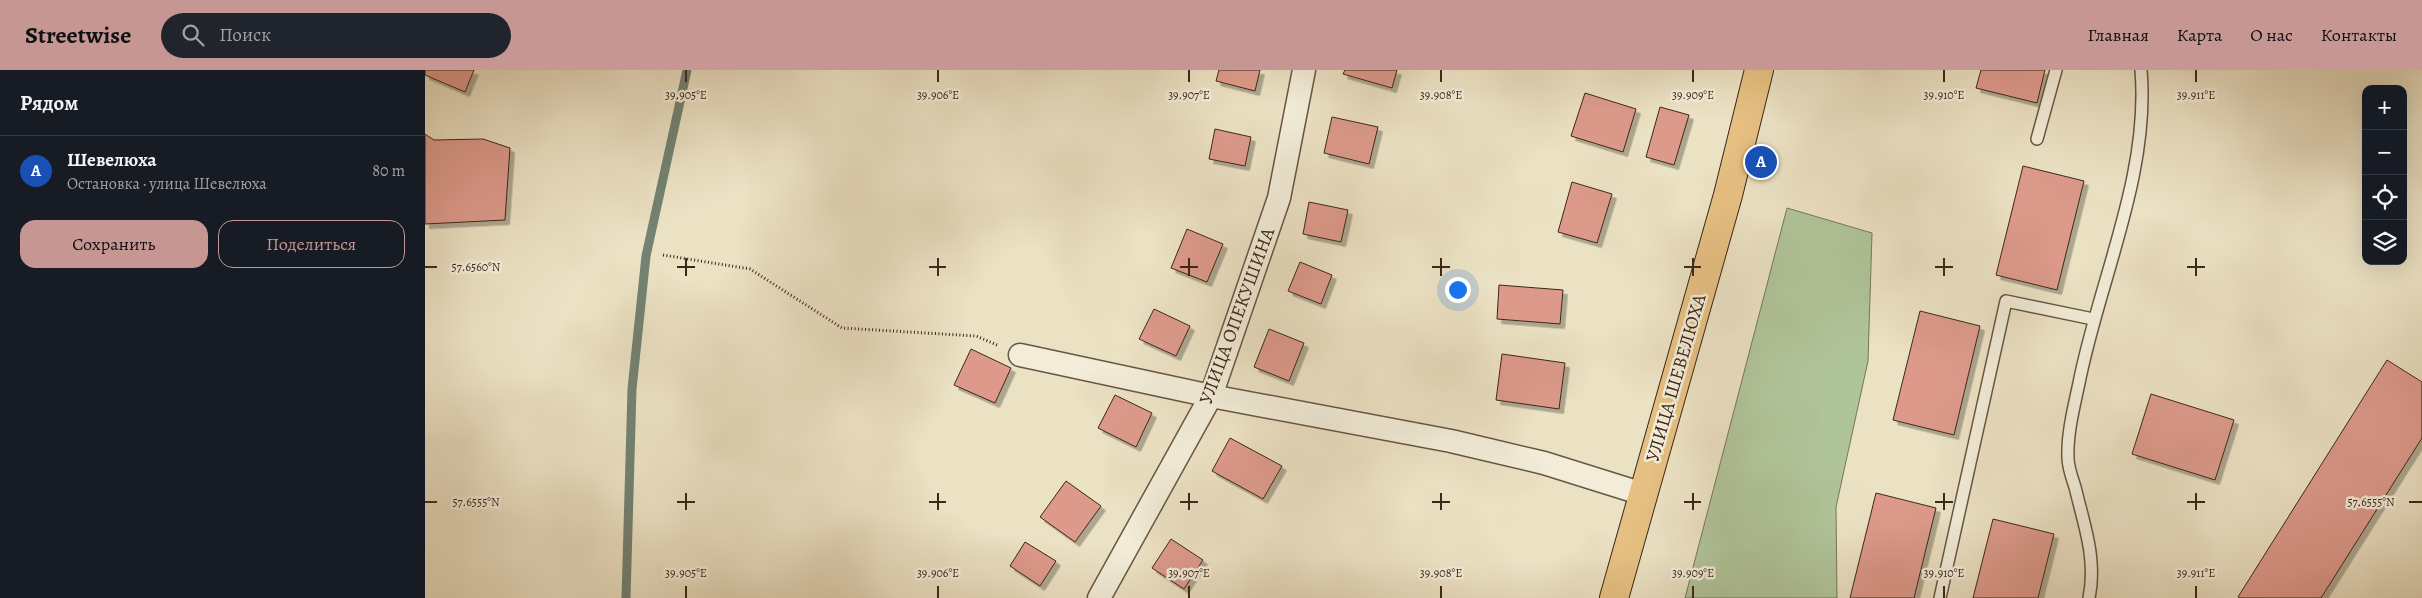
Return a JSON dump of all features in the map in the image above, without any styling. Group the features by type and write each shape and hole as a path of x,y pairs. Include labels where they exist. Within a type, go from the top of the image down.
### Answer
{"main road":[{"name":"УЛИЦА ШЕВЕЛЮХА","path":"1615,598 1728,195 1759,70"}],"street":[{"name":"УЛИЦА ОПЕКУШИНА","path":"1099,598 1211,396 1279,198 1305,70"},
{"path":"1020,355 1211,396 1451,441 1543,463 1643,494"}],"lane":[{"path":"2037,139 2057,70"},
{"path":"2089,598 2093,580 2091,552 2068,459 2069,439 2093,320 2135,169 2143,93 2141,70"},
{"path":"1940,598 2006,301 2093,320"}],"path":[{"path":"663,255 750,269 842,328 976,336 1020,355"}],"green space":[{"path":"1787,208 1872,233 1868,361 1836,507 1837,598 1685,598"}],"building":[{"path":"425,70 474,70 465,92 425,75"},
{"path":"1219,70 1260,70 1255,91 1216,81"},
{"path":"1345,70 1397,70 1392,88 1343,74"},
{"path":"1981,70 2045,70 2037,103 1976,88"},
{"path":"1585,93 1636,109 1623,152 1571,136"},
{"path":"1660,107 1689,115 1674,165 1646,157"},
{"path":"1332,117 1378,127 1369,164 1324,153"},
{"path":"1215,129 1251,137 1245,166 1209,159"},
{"path":"425,134 434,140 483,139 510,148 505,220 425,224"},
{"path":"2023,166 2084,181 2057,290 1996,275"},
{"path":"1572,182 1612,194 1597,243 1558,232"},
{"path":"1309,202 1348,210 1341,242 1303,234"},
{"path":"1187,229 1223,244 1207,282 1171,268"},
{"path":"1300,262 1332,275 1321,304 1288,291"},
{"path":"1499,285 1563,290 1560,324 1497,319"},
{"path":"1154,309 1190,326 1176,356 1139,339"},
{"path":"1920,311 1980,326 1954,435 1893,420"},
{"path":"1269,329 1304,343 1289,381 1254,367"},
{"path":"971,349 1011,368 995,403 954,385"},
{"path":"1502,354 1565,363 1559,409 1496,400"},
{"path":"2387,360 2422,382 2422,438 2321,598 2238,597"},
{"path":"2151,394 2234,420 2215,480 2132,454"},
{"path":"1115,395 1152,413 1136,447 1098,428"},
{"path":"1230,438 1282,466 1263,499 1212,471"},
{"path":"1066,481 1101,506 1075,542 1040,517"},
{"path":"1876,493 1936,508 1914,598 1850,598"},
{"path":"1993,519 2054,534 2038,598 1973,598"},
{"path":"1171,539 1203,560 1184,589 1152,568"},
{"path":"1025,542 1056,561 1040,586 1010,566"}],"waterway":[{"path":"626,598 632,389 646,256 687,70"}],"place":[{"name":"Шевелюха","path":"1761,162"}]}
